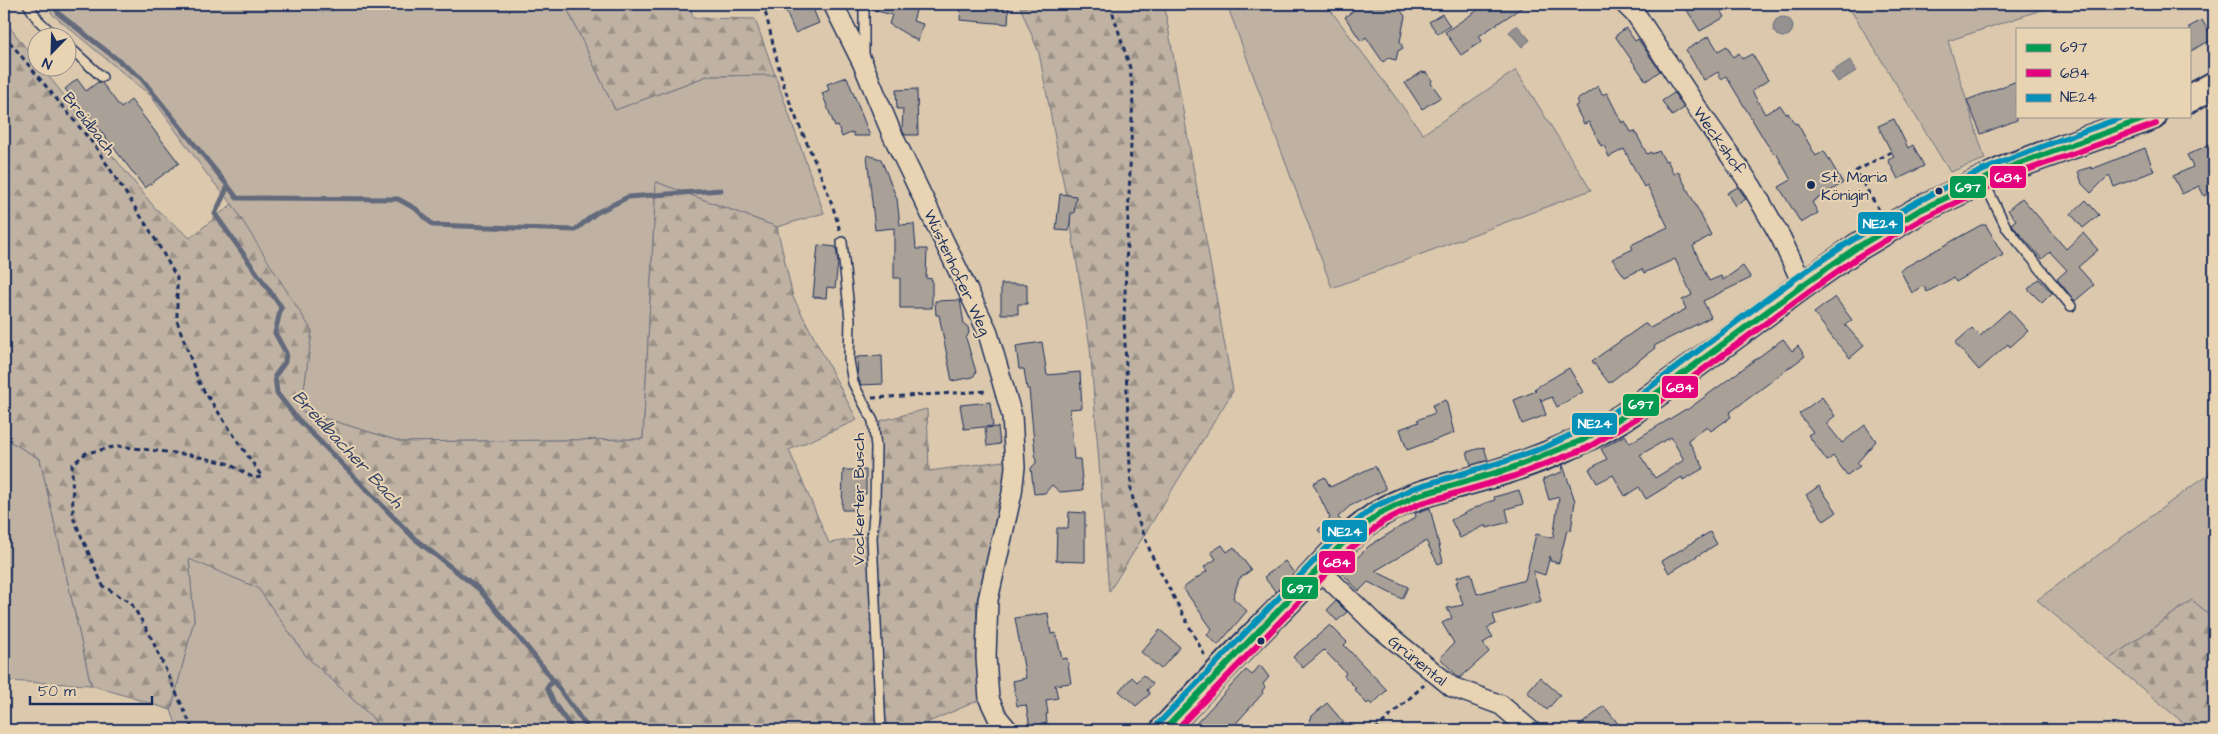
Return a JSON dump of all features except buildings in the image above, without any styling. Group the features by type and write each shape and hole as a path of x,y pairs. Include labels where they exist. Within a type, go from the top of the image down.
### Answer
{"street":[{"name":"Wüstenhofer Weg","path":"833,4 863,64 892,134 988,330 1012,416 1015,467 1012,493 988,600 986,657 989,698 998,718 1008,730"},
{"name":"Weckshof","path":"1625,4 1642,24 1752,187 1781,238 1803,284"},
{"path":"2190,98 2214,85"},
{"path":"1164,730 1319,569 1377,514 1406,500 1515,467 1588,438 1610,426 1803,284 1856,248 1925,207 2010,166 2147,118"},
{"name":"Grünental","path":"1319,569 1360,610 1452,687 1501,705 1530,730"}],"lane":[{"path":"28,4 38,20 47,28"},
{"path":"863,64 864,4"},
{"path":"78,55 102,77"},
{"path":"1983,179 2006,227 2071,306"},
{"name":"Vockerter Busch","path":"842,242 850,319 849,360 853,383 873,421 876,447 872,538 880,730"}],"path":[{"path":"763,4 785,88 806,144 832,201 842,242"},
{"path":"1110,4 1130,68 1133,95 1124,318 1131,491 1138,519 1152,556 1215,675"},
{"name":"Breidbach","path":"4,34 95,146 151,232 177,278 177,321 200,385 262,477 254,478 228,463 190,455 118,446 86,453 72,465 73,517 104,586 131,603 150,633 193,730"},
{"path":"1889,228 1856,171 1891,152"},
{"path":"860,398 1004,390"},
{"path":"1375,730 1436,674"}],"green space":[{"path":"46,4 314,4 322,12 365,4 565,4 615,110 707,76 775,75 824,213 777,227 656,182 643,439 402,442 301,411 312,331 232,204 209,177 151,96 78,36 78,28 69,28 53,15"},
{"path":"314,4 365,4 322,12"},
{"path":"565,4 690,4 693,18 755,19 775,75 707,76 615,110"},
{"path":"1019,4 1164,4 1233,391 1109,592 1090,347 1068,207 1039,53"},
{"path":"1239,4 1326,4 1423,134 1516,70 1591,190 1332,288 1229,10"},
{"path":"1847,4 2059,4 1948,41 1985,159 1950,172"},
{"path":"4,20 28,51 28,78 50,78 155,208 190,238 232,204 312,331 301,411 402,442 643,439 656,182 777,227 793,297 857,420 789,450 829,543 861,538 880,528 880,421 927,409 929,471 1010,460 976,604 982,699 910,730 381,730 371,716 306,656 258,588 189,559 194,620 171,710 91,685 40,459 4,438"},
{"path":"4,438 40,459 91,685 4,681"},
{"path":"2214,470 2214,618 2192,600 2108,660 2037,600"},
{"path":"189,558 258,588 306,656 371,716 381,730 178,730 171,710 194,620"},
{"path":"2192,600 2214,618 2214,730 2192,730 2108,660"}],"shaded area":[{"path":"1783,17 1790,20 1793,27 1790,34 1783,37 1776,34 1773,27 1776,20"},
{"path":"1517,25 1530,40 1522,47 1509,32"},
{"path":"1850,60 1856,71 1838,82 1831,72"}],"waterway":[{"name":"Breidbacher Bach","path":"53,4 59,14 141,78 228,186 215,214 281,307 275,333 286,353 285,362 275,376 277,393 295,416 415,539 479,589 544,668 589,730"},
{"path":"228,186 237,198 398,199 416,209 433,225 575,230 596,213 628,197 721,190"},
{"path":"553,680 547,688 555,705 573,730"}],"transit line":[{"name":"NE24","path":"1158,724 1336,538 1374,507 1414,488 1543,448 1596,423 1629,403 1803,273 1913,204 1965,178 2018,156 2121,118"},
{"name":"697","path":"1164,730 1342,544 1379,514 1416,496 1509,469 1583,440 1634,410 1856,248 1918,211 2010,167 2146,118"},
{"name":"684","path":"1176,730 1348,551 1384,521 1419,504 1512,477 1587,448 1639,417 1861,255 1922,219 2013,175 2156,124"}],"place":[{"name":"St. Maria Königin","path":"1811,185"}]}
